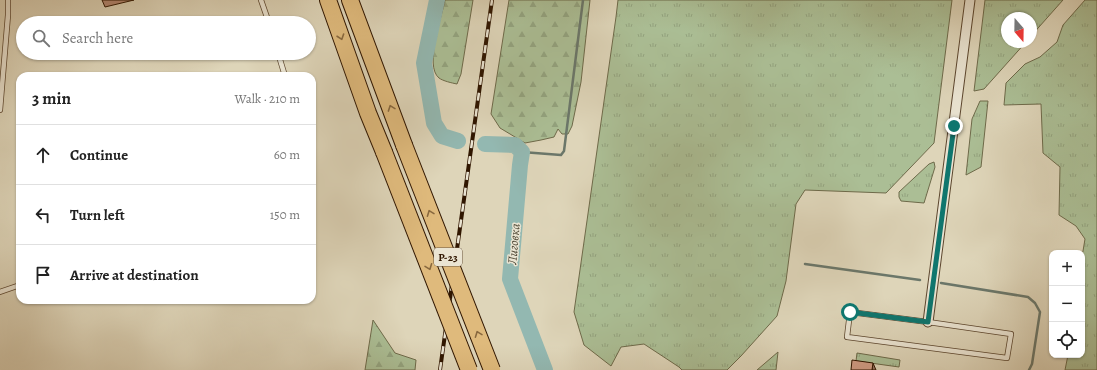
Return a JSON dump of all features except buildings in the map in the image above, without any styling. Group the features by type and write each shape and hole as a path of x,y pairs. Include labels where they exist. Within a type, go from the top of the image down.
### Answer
{"highway":[{"name":"Р-23","path":"328,0 368,113 469,370"},
{"name":"Р-23","path":"350,0 404,145 492,370"}],"street":[{"path":"928,322 970,0"}],"lane":[{"path":"0,110 8,0"},
{"path":"261,0 267,16"},
{"path":"280,60 284,72"},
{"path":"0,292 16,286"},
{"path":"850,312 928,322 1011,334 1007,358 847,337 850,312"}],"green space":[{"path":"445,0 473,0 461,74 457,84 439,78 435,72 433,63 435,40"},
{"path":"509,0 590,0 581,82 572,126 568,134 562,134 558,129 554,137 525,143 500,128 491,114"},
{"path":"618,0 952,0 934,143 886,193 805,190 796,204 786,281 777,316 727,370 682,370 644,344 621,347 611,366 584,345 574,312"},
{"path":"985,0 1063,0 1037,29 1037,12 1001,12 1001,48 1021,48 984,89 974,91"},
{"path":"1085,0 1097,0 1097,370 1065,370 1067,358 1085,358 1085,250 1083,250 1085,239 1076,226 1059,215 1060,167 1043,153 1041,104 1004,105 1006,83 1025,64 1040,57 1057,42 1063,25"},
{"path":"980,101 988,101 981,167 966,175 972,119"},
{"path":"934,162 935,167 924,203 901,201 899,192 929,164"},
{"path":"373,320 395,353 416,360 415,370 365,370"},
{"path":"778,352 776,370 757,370"},
{"path":"857,353 900,360 899,367 856,361"}],"waterway":[{"name":"Лиговка","path":"437,0 424,63 434,123 442,136 458,141"},
{"path":"522,152 561,155 564,151 583,0"},
{"name":"Лиговка","path":"485,144 515,145 522,152 510,279 545,370"},
{"path":"805,264 920,280"},
{"path":"941,283 1028,297 1035,303 1040,312 1032,364 1029,370"}],"railway":[{"path":"440,370 492,0"}],"route":[{"path":"850,312 928,322 954,126"}]}
